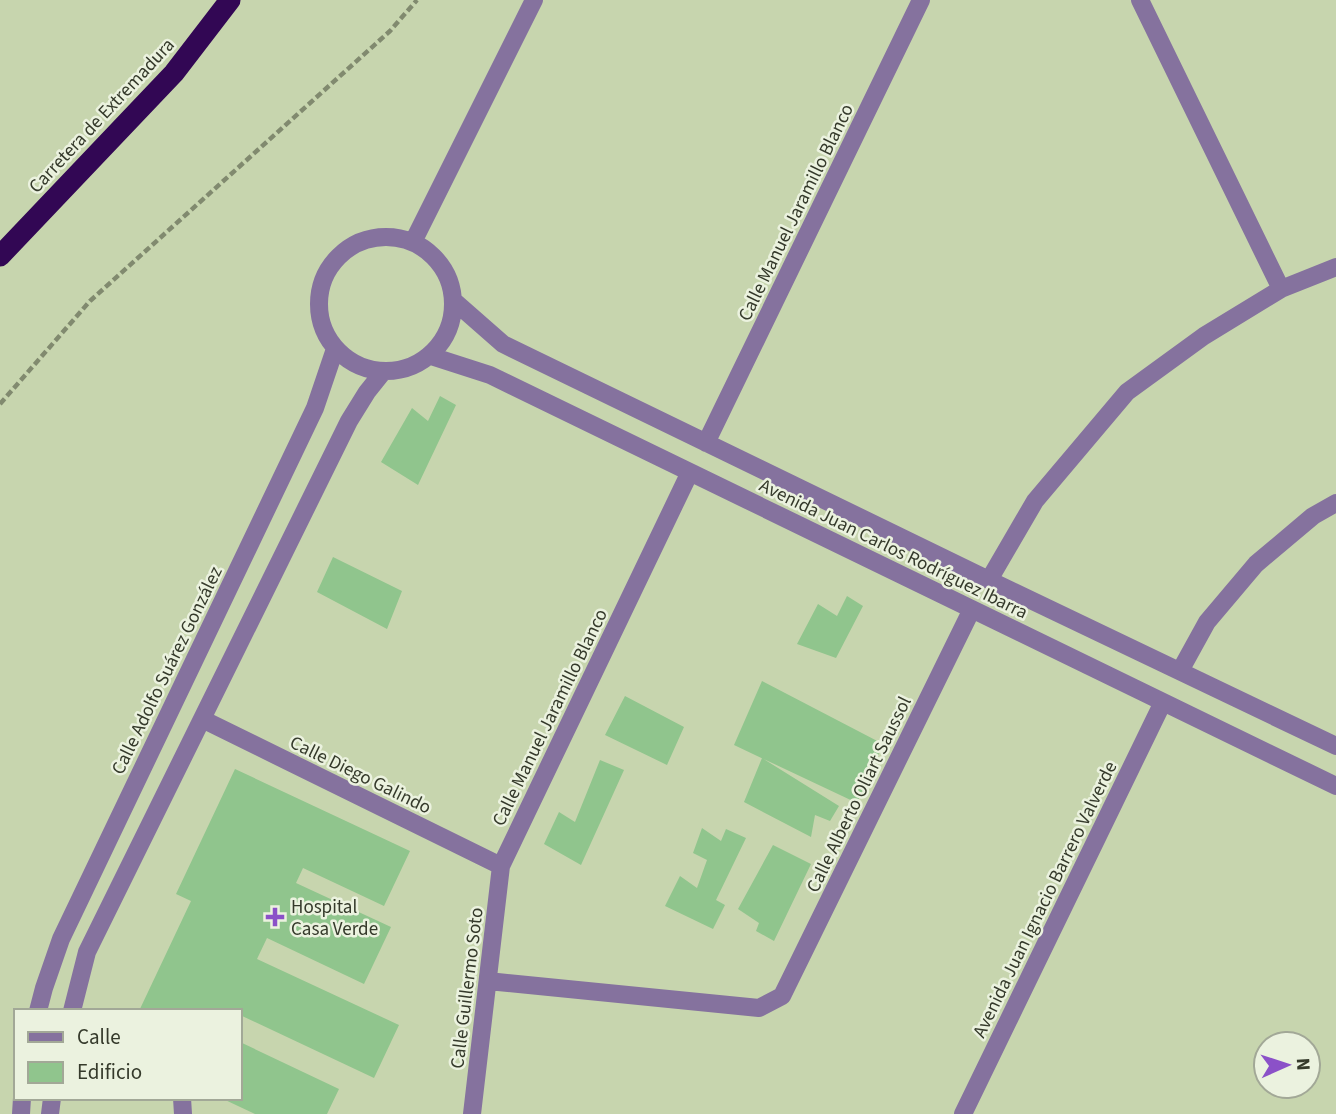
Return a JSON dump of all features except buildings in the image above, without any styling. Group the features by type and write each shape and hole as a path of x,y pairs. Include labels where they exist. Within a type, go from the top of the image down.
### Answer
{"highway":[{"name":"Carretera de Extremadura","path":"0,256 174,73 230,0"}],"street":[{"path":"413,242 534,0"},
{"name":"Calle Manuel Jaramillo Blanco","path":"706,443 921,0"},
{"path":"1140,0 1280,289"},
{"path":"392,237 413,242 434,257 450,280 454,302 452,322 444,340 431,356 411,368 383,372 350,362 335,349 325,333 319,306 322,284 332,264 349,248 366,240 392,237"},
{"path":"989,580 1035,501 1127,392 1204,336 1280,289 1336,267"},
{"name":"Avenida Juan Carlos Rodríguez Ibarra","path":"454,302 503,344 1336,746"},
{"name":"Calle Adolfo Suárez González","path":"39,1009 61,939 315,408 335,349"},
{"name":"Avenida Juan Carlos Rodríguez Ibarra","path":"431,356 490,375 1336,786"},
{"path":"73,1009 87,952 349,421 367,391 383,372"},
{"name":"Calle Manuel Jaramillo Blanco","path":"501,866 690,472"},
{"path":"1180,671 1207,621 1255,564 1312,516 1336,502"},
{"name":"Calle Alberto Oliart Saussol","path":"488,981 759,1008 782,996 972,609"},
{"name":"Avenida Juan Ignacio Barrero Valverde","path":"963,1114 1163,702"},
{"name":"Calle Diego Galindo","path":"202,719 501,866"},
{"name":"Calle Guillermo Soto","path":"472,1114 501,866"}],"path":[{"path":"0,404 90,301 390,31 417,0"}],"place":[{"name":"Hospital Casa Verde","path":"275,917"}]}
